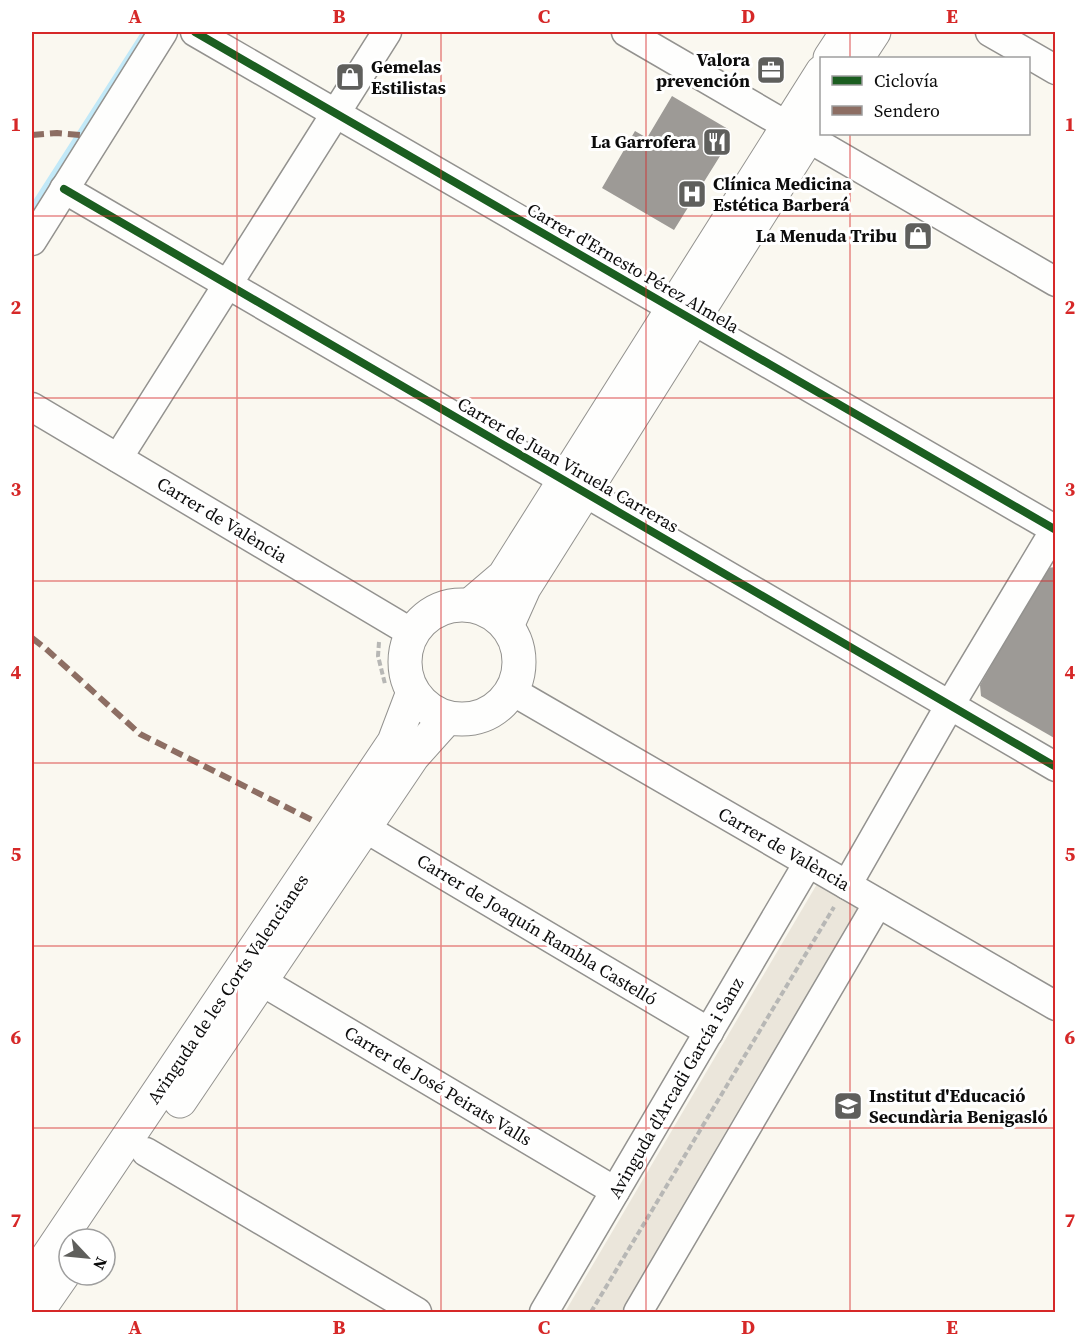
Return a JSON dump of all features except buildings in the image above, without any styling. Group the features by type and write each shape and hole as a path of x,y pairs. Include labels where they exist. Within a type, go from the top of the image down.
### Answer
{"street":[{"path":"32,241 163,32"},
{"name":"Carrer d'Ernesto Pérez Almela","path":"195,32 1055,529"},
{"path":"118,458 387,32"},
{"path":"626,32 820,135"},
{"path":"831,57 847,32"},
{"path":"858,57 874,32"},
{"path":"990,32 1056,70"},
{"path":"470,605 504,576 574,486 682,314 806,126 820,79"},
{"path":"820,135 1056,282"},
{"name":"Carrer de Juan Viruela Carreras","path":"64,189 1056,767"},
{"name":"Carrer de València","path":"32,407 412,633"},
{"path":"507,626 574,486"},
{"path":"847,885 950,705 1055,529"},
{"path":"459,604 470,605 497,616 507,626 518,647 520,658 516,681 504,701 484,716 459,720 433,712 400,691 408,680 405,656 412,633 419,624 437,610 459,604"},
{"name":"Avinguda de les Corts Valencianes","path":"32,1280 394,742 400,691"},
{"name":"Carrer de València","path":"512,691 1056,1006"},
{"name":"Avinguda de les Corts Valencianes","path":"95,1227 413,756 447,718"},
{"name":"Carrer de Joaquín Rambla Castelló","path":"365,828 709,1032"},
{"name":"Avinguda d'Arcadi García i Sanz","path":"544,1312 808,863"},
{"path":"638,1312 878,903"},
{"name":"Carrer de José Peirats Valls","path":"261,981 615,1191"},
{"path":"146,1152 417,1312"},
{"path":"37,1312 57,1283"}],"path":[{"path":"380,635 378,656 381,674 400,691"},
{"path":"591,1312 847,885"}],"shaded area":[{"path":"817,884 859,909 621,1312 565,1312"}],"waterway":[{"path":"32,210 146,32"}],"marked path":[{"path":"32,135 57,133 80,135"},
{"path":"32,638 140,734 312,820"}],"cycle path":[{"path":"195,32 1056,530"},
{"path":"64,189 1056,767"}],"place":[{"name":"Valora prevención","path":"771,70"},
{"name":"Gemelas Estilistas","path":"350,77"},
{"name":"La Garrofera","path":"717,142"},
{"name":"Clínica Medicina Estética Barberá","path":"692,194"},
{"name":"La Menuda Tribu","path":"918,236"},
{"name":"Institut d'Educació Secundària Benigasló","path":"848,1106"}]}
